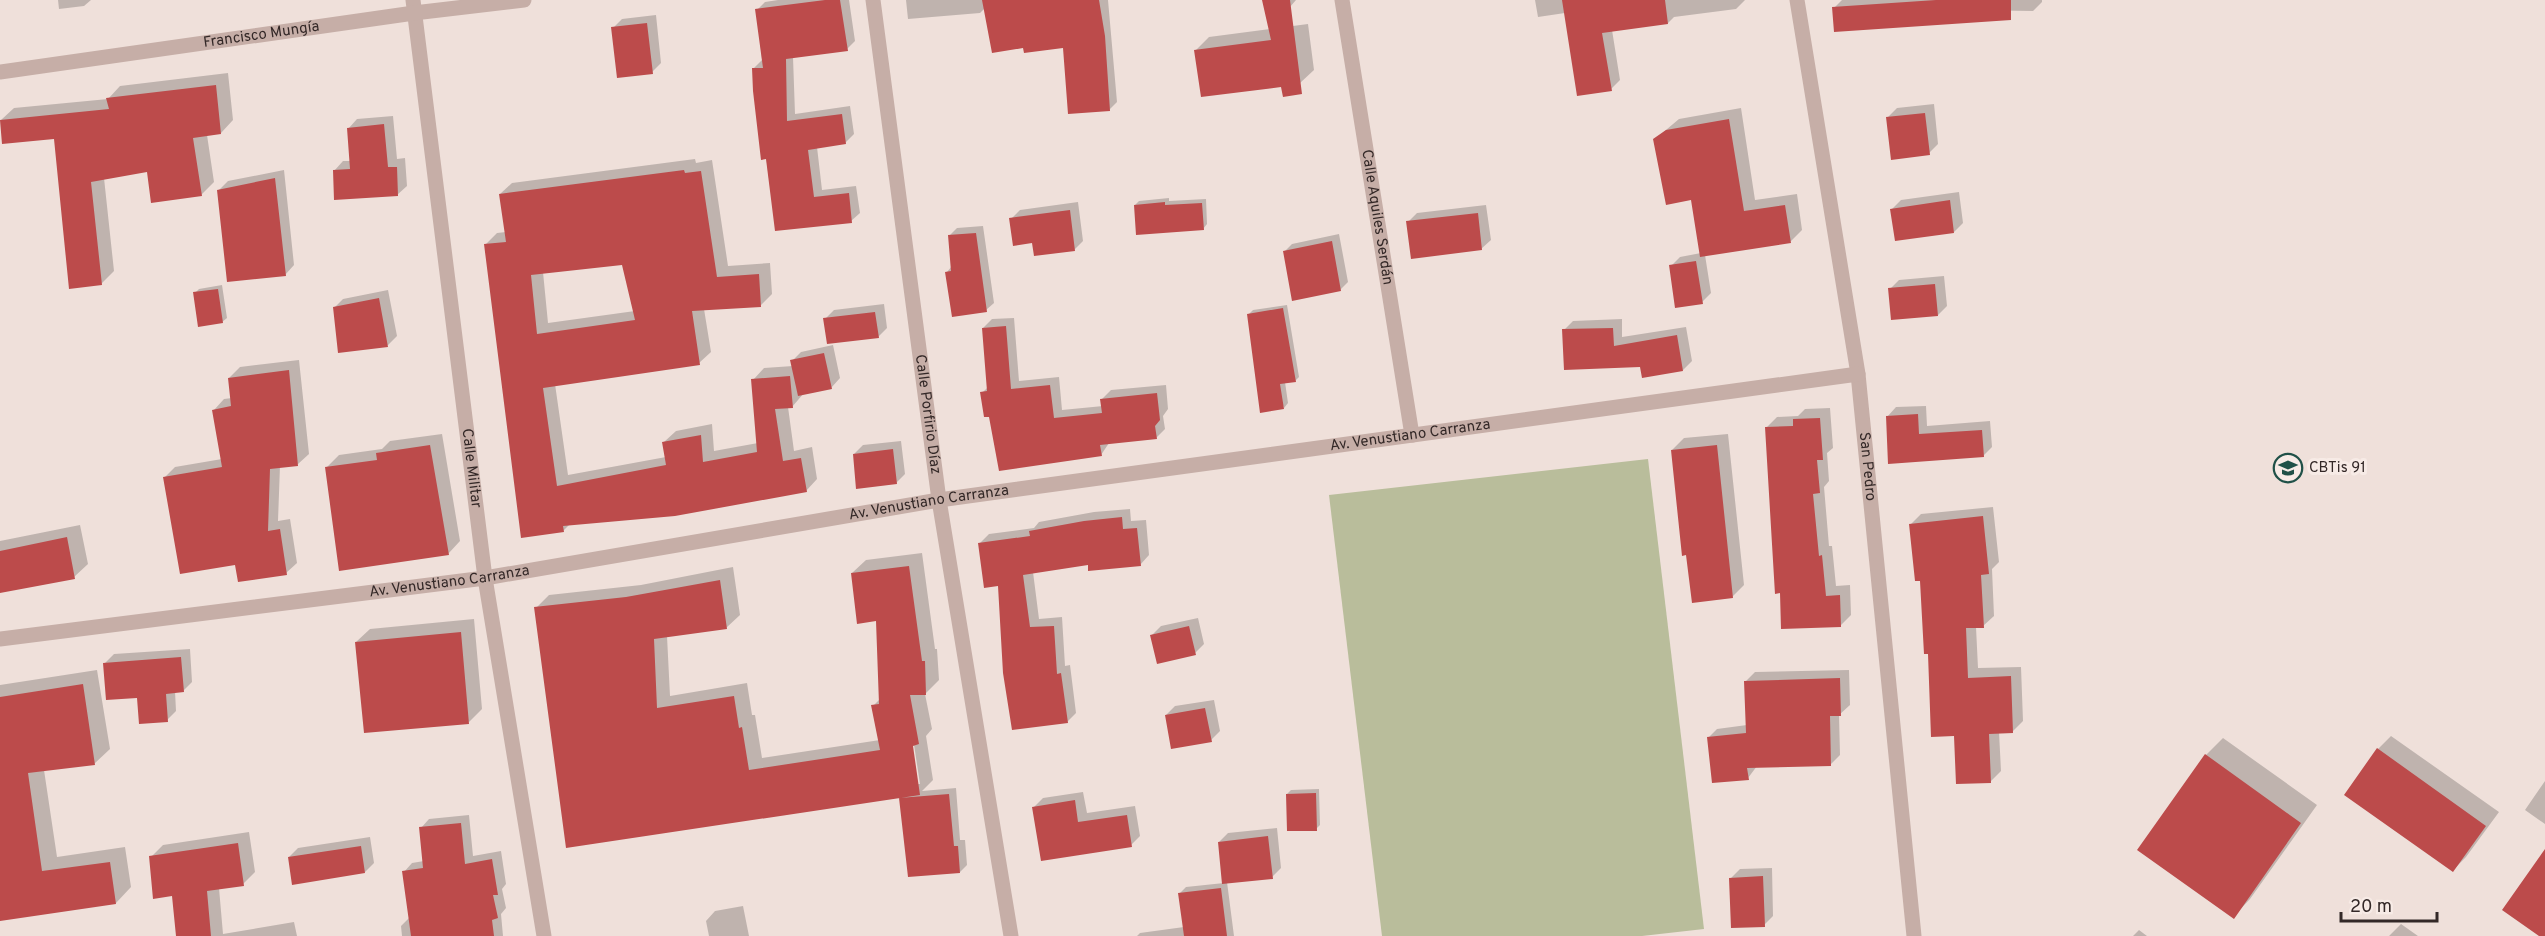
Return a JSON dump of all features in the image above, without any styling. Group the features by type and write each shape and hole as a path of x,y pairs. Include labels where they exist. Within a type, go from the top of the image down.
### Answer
{"street":[{"name":"Francisco Mungía","path":"0,72 413,6 524,0"},
{"name":"Calle Porfirio Díaz","path":"873,0 939,500 1011,936"},
{"name":"Calle Aquiles Serdán","path":"1342,0 1412,435"},
{"name":"San Pedro","path":"1797,0 1858,374 1911,936"},
{"name":"Calle Militar","path":"413,6 485,578 544,936"},
{"name":"Av. Venustiano Carranza","path":"0,639 485,578 939,500 1858,374"}],"green space":[{"path":"1648,459 1704,929 1642,936 1382,936 1329,495"}],"building":[{"path":"840,0 848,51 786,59 787,121 842,114 846,144 808,150 814,197 849,193 852,223 775,231 766,159 761,160 753,91 752,68 763,68 755,9"},
{"path":"982,0 1099,0 1105,36 1110,111 1068,114 1063,48 1024,53 1023,48 992,53"},
{"path":"1262,0 1290,0 1302,94 1283,97 1281,87 1201,97 1194,50 1271,40"},
{"path":"1562,0 1665,0 1668,24 1602,33 1612,91 1577,96"},
{"path":"1936,0 2011,0 2011,20 1834,32 1832,7"},
{"path":"647,23 653,74 617,78 611,27"},
{"path":"216,85 221,134 193,138 202,196 151,203 147,172 91,182 102,285 69,289 54,139 2,144 0,120 109,109 106,98"},
{"path":"1925,113 1930,155 1891,160 1886,117"},
{"path":"1729,119 1744,211 1785,205 1791,243 1700,257 1691,200 1666,205 1653,139 1666,130"},
{"path":"384,124 388,167 397,167 398,196 334,200 333,170 350,169 347,128"},
{"path":"684,170 685,173 701,171 717,277 759,274 761,307 692,311 700,365 543,388 557,486 666,465 662,442 701,435 703,462 757,452 751,379 790,376 793,408 775,409 783,461 801,458 807,492 675,516 563,526 564,532 521,538 484,244 506,242 499,194","holes":["622,265 635,320 537,334 531,275"]},
{"path":"275,178 286,276 227,282 217,190"},
{"path":"1950,200 1954,233 1895,241 1890,209"},
{"path":"1165,202 1165,205 1202,203 1204,230 1136,235 1134,205"},
{"path":"1070,210 1075,251 1034,256 1032,243 1013,246 1009,218"},
{"path":"1478,213 1482,250 1411,259 1406,221"},
{"path":"976,233 987,312 952,317 945,272 951,271 948,235"},
{"path":"1332,241 1341,291 1292,301 1283,251"},
{"path":"1696,261 1703,304 1675,308 1669,265"},
{"path":"1935,284 1938,316 1891,320 1888,288"},
{"path":"218,289 223,323 198,327 193,292"},
{"path":"379,298 388,347 338,353 333,307"},
{"path":"1283,308 1296,382 1280,384 1284,409 1260,413 1247,314"},
{"path":"875,312 879,338 827,344 823,318"},
{"path":"1006,326 1011,389 1050,385 1054,418 1102,413 1100,399 1157,393 1160,420 1155,426 1157,439 1100,445 1102,456 999,471 989,417 984,417 980,392 987,391 982,328"},
{"path":"1613,328 1614,346 1677,335 1683,371 1642,378 1640,367 1564,370 1562,329"},
{"path":"824,353 832,389 798,396 790,360"},
{"path":"289,370 298,466 270,469 268,531 280,529 287,575 238,582 235,565 180,574 163,477 222,467 212,410 231,406 228,378"},
{"path":"1918,414 1919,434 1982,430 1984,457 1888,464 1886,416"},
{"path":"1820,418 1823,460 1817,460 1820,493 1813,494 1819,556 1822,555 1826,596 1840,595 1841,627 1781,629 1780,593 1775,594 1765,427 1793,426 1793,419"},
{"path":"430,445 449,555 339,571 325,467 377,460 376,453"},
{"path":"1717,445 1733,598 1692,603 1686,555 1682,556 1671,450"},
{"path":"893,449 897,484 856,489 853,454"},
{"path":"1983,516 1989,574 1981,575 1984,628 1966,628 1968,678 2011,676 2013,733 1989,734 1991,783 1956,784 1954,736 1931,737 1928,654 1924,654 1920,581 1915,581 1909,524"},
{"path":"1122,517 1123,529 1137,528 1141,566 1088,571 1088,565 1023,575 1030,627 1054,626 1057,674 1061,673 1068,723 1012,730 1003,673 998,586 984,588 978,543 1030,536 1029,531 1084,521"},
{"path":"67,537 75,579 0,593 0,551"},
{"path":"909,566 922,661 925,661 926,695 910,695 919,744 913,746 920,795 566,848 534,607 626,597 720,580 727,629 654,639 657,708 734,696 749,770 880,750 871,705 879,704 876,621 857,624 851,573"},
{"path":"1189,626 1196,655 1157,664 1150,635"},
{"path":"461,632 469,724 364,733 355,642"},
{"path":"181,657 184,692 166,694 168,722 139,724 137,698 106,700 103,663"},
{"path":"1840,678 1841,716 1830,716 1831,766 1747,768 1749,780 1712,783 1707,737 1746,733 1744,681"},
{"path":"83,684 95,765 28,773 42,871 110,862 116,904 0,921 0,697"},
{"path":"1205,708 1212,742 1171,749 1165,715"},
{"path":"2377,748 2486,826 2453,872 2344,795"},
{"path":"2205,754 2301,823 2234,919 2137,850"},
{"path":"1316,793 1317,831 1287,831 1286,794"},
{"path":"949,794 954,846 958,846 960,873 908,877 899,798"},
{"path":"1075,800 1078,822 1127,815 1132,847 1041,861 1032,807"},
{"path":"461,823 465,864 492,859 498,895 493,895 498,918 492,920 494,936 411,936 402,871 423,868 419,827"},
{"path":"1268,836 1273,879 1222,884 1218,842"},
{"path":"238,843 244,886 207,891 211,936 176,936 172,896 153,899 149,856"},
{"path":"361,846 365,873 292,885 288,857"},
{"path":"2545,849 2545,936 2539,936 2502,910"},
{"path":"1763,876 1765,927 1731,928 1729,878"},
{"path":"1221,888 1227,936 1184,936 1178,893"}],"place":[{"name":"CBTis 91","path":"2288,468"}]}
